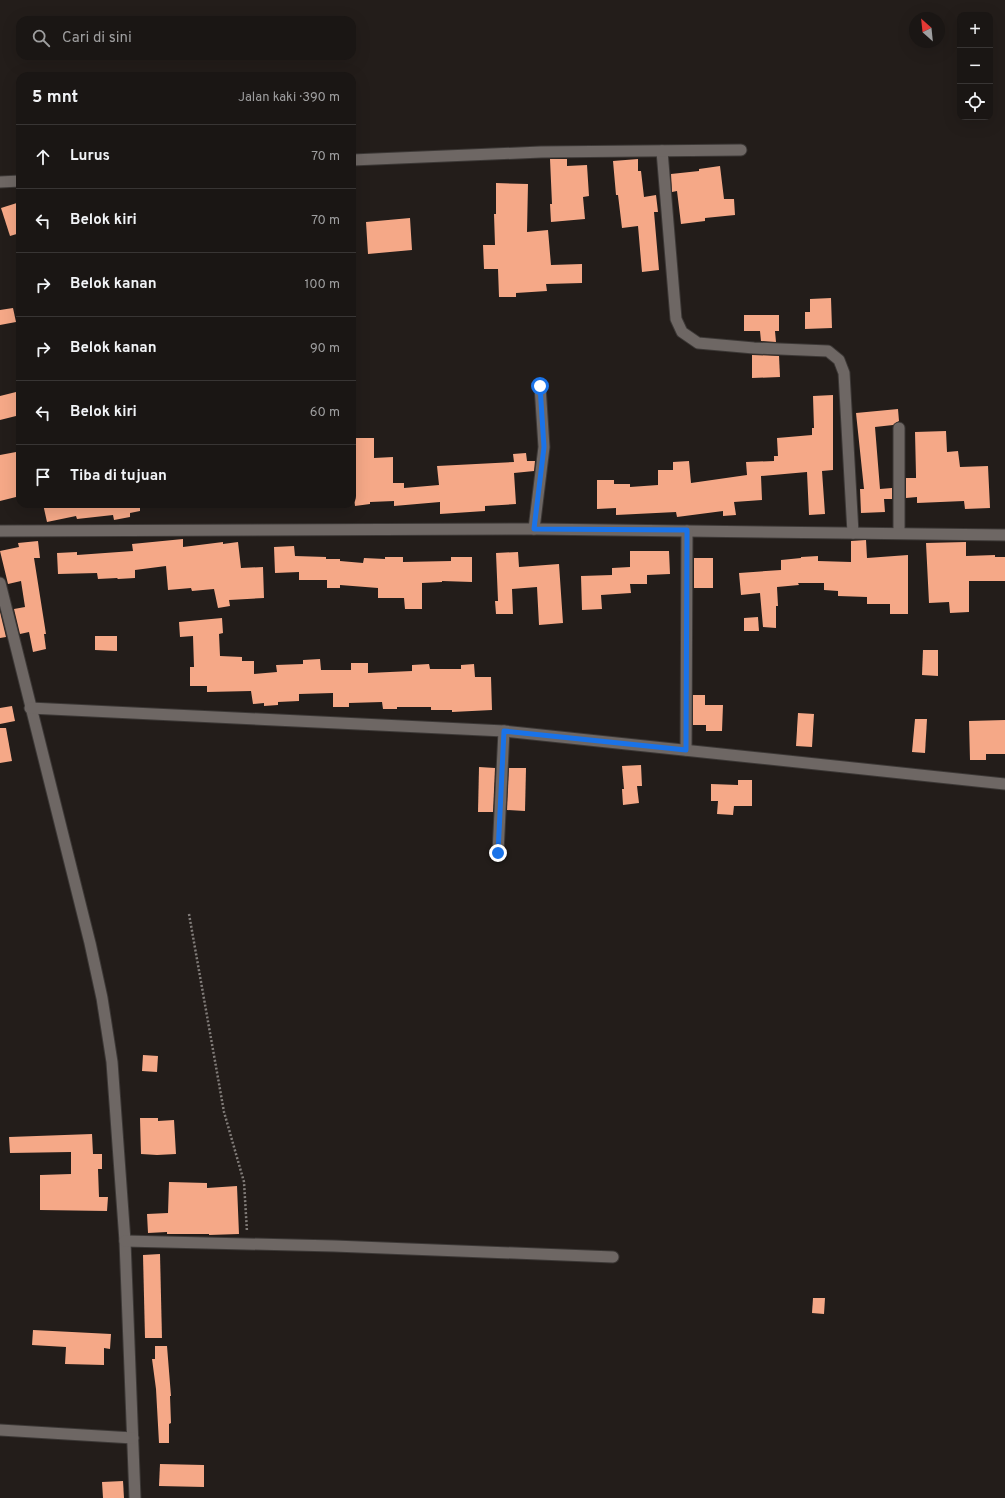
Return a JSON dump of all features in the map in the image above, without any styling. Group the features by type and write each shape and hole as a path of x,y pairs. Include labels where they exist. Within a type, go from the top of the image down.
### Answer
{"street":[{"path":"662,150 676,319 682,332 698,343 754,348 828,351 839,360 844,373 853,533"},
{"path":"356,160 541,152 741,150"},
{"path":"0,182 16,181"},
{"path":"534,529 544,447 540,386"},
{"path":"899,428 899,533"},
{"path":"0,531 534,529 1005,535"},
{"path":"686,750 687,530"},
{"path":"0,582 30,708 90,943 102,998 112,1062 125,1241 136,1498"},
{"path":"30,708 504,731 1005,784"},
{"path":"498,853 504,731"},
{"path":"125,1241 334,1246 613,1257"},
{"path":"0,1430 133,1438"}],"path":[{"path":"189,914 224,1112 244,1182 248,1244"}],"building":[{"path":"550,159 567,159 567,166 587,165 589,196 583,197 585,219 551,222 550,204 552,204"},
{"path":"638,159 638,171 641,171 644,197 656,195 658,212 654,212 659,270 642,272 638,226 622,228 618,195 616,195 613,161"},
{"path":"720,166 724,199 734,199 735,215 705,218 705,221 681,224 677,191 672,192 671,174 699,171 699,169"},
{"path":"496,183 528,184 527,232 548,230 551,265 582,264 582,283 546,284 547,291 516,293 516,297 499,297 498,269 484,269 483,245 495,245 494,214 496,214"},
{"path":"16,203 16,234 10,236 1,208"},
{"path":"410,218 412,250 368,254 366,222"},
{"path":"831,298 832,328 805,329 805,312 810,312 810,299"},
{"path":"13,308 16,322 0,325 0,310"},
{"path":"744,315 779,315 779,331 775,331 776,342 761,341 760,331 744,331"},
{"path":"752,355 779,356 780,377 752,378"},
{"path":"16,392 16,416 0,420 0,396"},
{"path":"833,395 833,470 822,471 825,514 809,515 807,472 761,476 762,500 734,502 736,515 723,516 723,511 677,517 676,512 616,515 616,508 597,509 597,480 614,480 614,484 630,484 630,487 658,485 658,470 673,470 673,462 689,461 691,483 747,475 746,462 774,461 774,456 778,456 777,438 812,435 812,428 814,428 813,396"},
{"path":"898,409 899,421 893,425 875,427 880,489 892,488 892,499 884,499 885,512 861,513 860,489 864,489 856,413"},
{"path":"946,431 947,452 958,451 960,467 988,466 990,508 965,509 964,501 917,503 917,497 906,498 906,478 916,478 915,432"},
{"path":"356,438 374,438 374,458 393,457 393,483 404,483 404,488 439,485 437,466 514,462 513,454 526,453 527,461 535,461 534,471 514,473 516,504 485,506 485,511 440,514 440,502 394,506 394,501 370,502 370,504 356,506"},
{"path":"16,452 16,497 0,501 0,455"},
{"path":"44,508 140,508 140,511 130,513 130,517 114,520 113,515 77,519 76,516 47,522"},
{"path":"183,539 183,547 223,542 223,544 238,542 241,568 263,567 264,598 229,600 230,606 218,608 214,589 192,591 191,588 168,590 166,566 135,570 135,578 98,579 97,573 58,574 57,553 77,552 77,555 133,551 132,544"},
{"path":"866,540 867,558 908,555 908,614 890,614 890,604 867,604 867,597 838,596 838,591 824,590 824,583 798,583 799,585 777,587 778,606 776,606 776,628 763,627 760,593 741,595 739,573 781,570 781,560 801,557 818,556 818,561 851,562 851,541"},
{"path":"38,541 40,558 34,558 46,634 44,634 46,649 33,652 29,632 20,634 14,609 25,607 21,581 8,584 0,551 19,547 18,543"},
{"path":"966,542 966,556 995,555 995,557 1005,557 1005,581 969,581 969,612 950,613 949,602 929,603 926,543"},
{"path":"294,546 295,556 326,557 326,559 340,559 340,561 363,563 364,558 385,559 385,557 403,557 403,562 451,561 451,557 472,557 472,582 442,581 422,583 422,609 405,609 404,598 378,598 378,588 340,585 340,588 327,588 327,580 299,580 299,572 275,573 274,547"},
{"path":"630,551 669,551 670,574 647,575 647,584 630,584 631,593 601,595 602,609 582,610 581,576 612,575 612,568 630,567"},
{"path":"518,552 519,567 559,564 563,623 539,625 537,587 512,589 513,614 496,614 495,601 498,601 496,553"},
{"path":"694,558 713,558 713,588 694,588"},
{"path":"0,612 6,637 0,638"},
{"path":"758,617 759,631 744,631 744,618"},
{"path":"222,618 223,633 219,634 220,656 242,657 242,661 254,661 254,674 277,672 276,665 303,664 303,660 320,659 321,670 351,670 351,663 368,663 368,673 412,671 412,665 429,664 430,669 461,669 461,665 474,664 475,677 491,677 492,710 452,712 452,710 431,710 431,707 397,707 397,709 383,709 382,702 349,703 349,707 333,707 333,693 299,694 299,701 278,702 278,705 264,706 264,703 253,704 251,691 207,692 207,686 190,686 190,667 194,667 193,636 180,637 179,622"},
{"path":"95,636 117,636 117,651 95,650"},
{"path":"923,650 938,650 938,676 922,675"},
{"path":"693,695 705,695 705,705 723,705 722,731 706,731 706,725 693,725"},
{"path":"12,706 15,721 0,724 0,708"},
{"path":"798,713 814,714 812,747 796,746"},
{"path":"915,719 927,719 925,753 912,752"},
{"path":"1005,720 1005,754 986,754 986,760 970,760 969,721"},
{"path":"0,728 6,728 12,761 0,763"},
{"path":"641,765 642,786 637,786 639,803 623,805 622,789 624,789 622,766"},
{"path":"479,767 495,768 493,812 478,812"},
{"path":"509,768 526,768 525,811 507,810"},
{"path":"738,780 752,780 752,806 734,806 733,815 717,814 718,801 711,801 711,784 738,785"},
{"path":"143,1055 158,1056 157,1072 142,1071"},
{"path":"140,1118 158,1118 158,1121 174,1120 176,1154 141,1154"},
{"path":"92,1134 93,1154 102,1154 102,1169 98,1169 99,1197 108,1197 107,1211 40,1210 40,1175 71,1174 71,1152 10,1153 9,1137"},
{"path":"169,1182 207,1183 207,1188 237,1186 239,1234 209,1235 167,1234 167,1232 148,1233 147,1214 168,1213"},
{"path":"160,1254 162,1338 145,1338 143,1255"},
{"path":"813,1298 825,1298 824,1314 812,1313"},
{"path":"33,1330 111,1334 110,1349 104,1348 104,1365 65,1364 66,1347 32,1345"},
{"path":"155,1346 167,1346 171,1396 169,1443 159,1443 156,1389 152,1359 155,1359"},
{"path":"160,1464 204,1465 204,1487 159,1486"},
{"path":"123,1481 124,1498 103,1498 102,1482"}],"route":[{"path":"498,853 504,731 686,750 687,530 534,529 544,447 540,386"}]}
